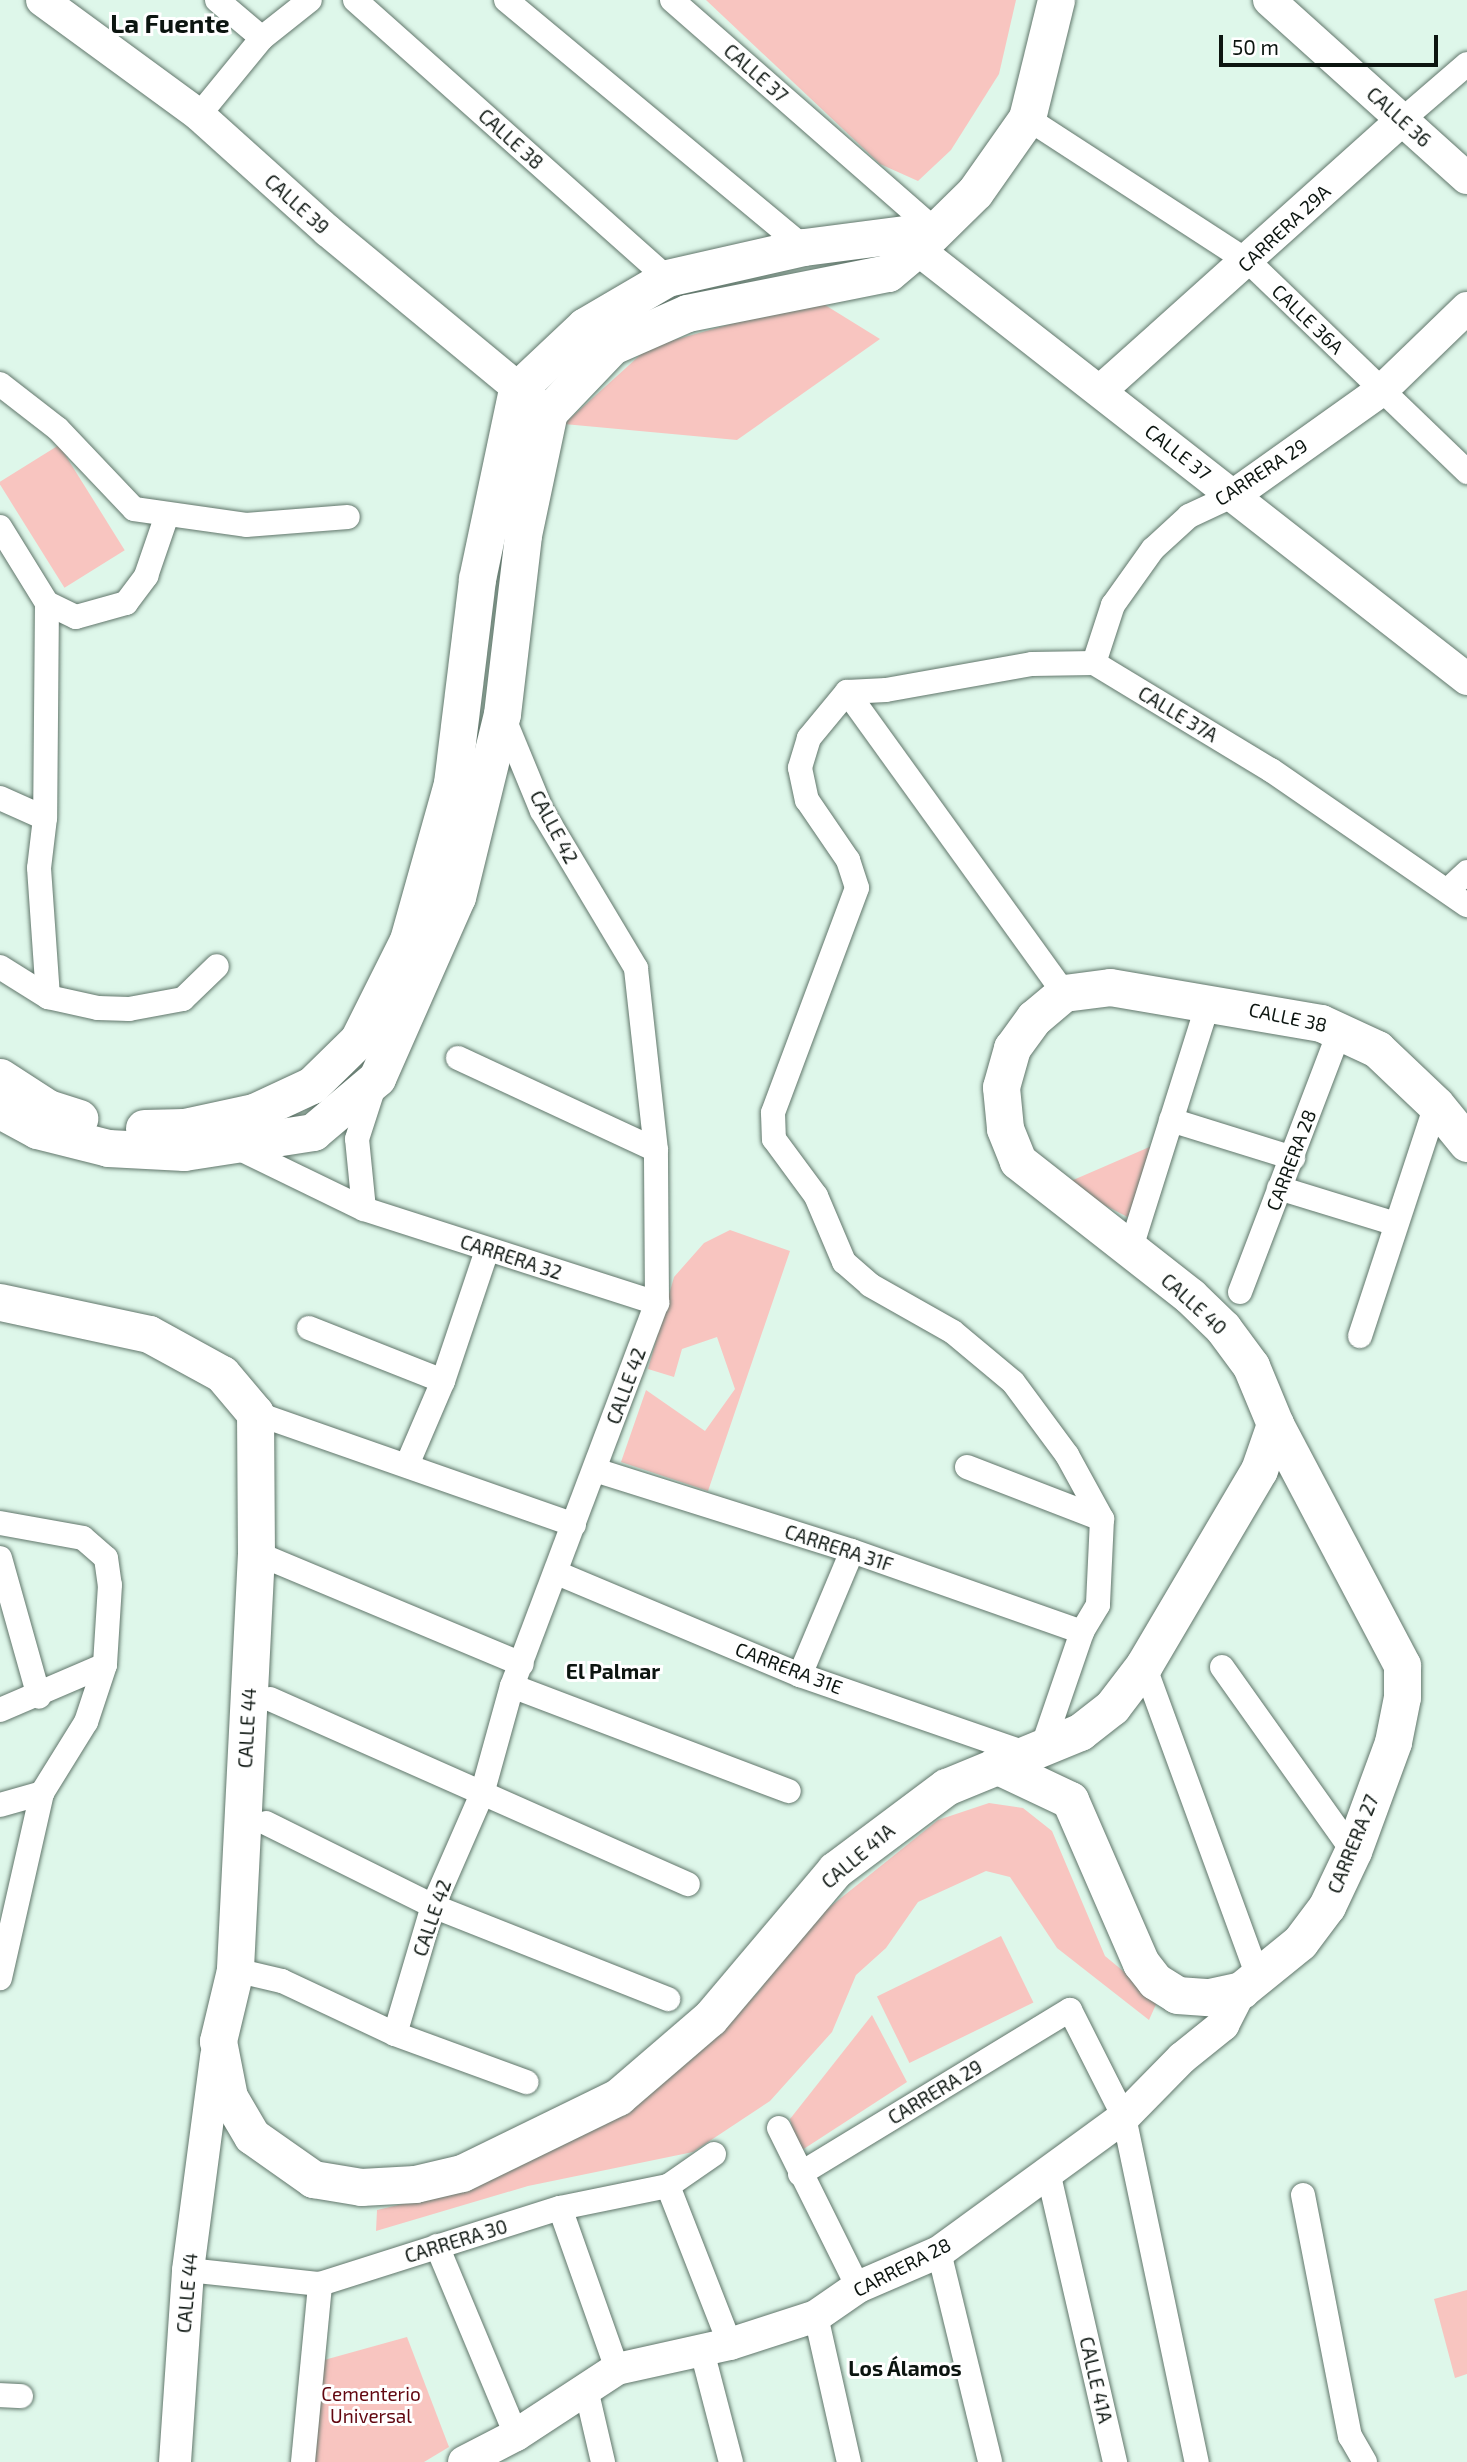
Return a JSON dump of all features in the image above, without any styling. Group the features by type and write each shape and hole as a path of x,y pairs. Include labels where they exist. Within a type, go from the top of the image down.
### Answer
{"main road":[{"path":"0,1110 37,1130 108,1149 162,1153 234,1146 313,1132 377,1078 457,897 502,714 523,535 549,412 612,346 687,313 888,273 975,191 1027,118 1056,0"},
{"path":"0,1077 48,1108 88,1121 147,1128 184,1127 254,1112 312,1085 358,1040 408,940 452,783 477,579 517,390 585,326 667,278 804,247 883,234 926,239"},
{"name":"CALLE 38","path":"1064,993 1110,987 1209,1001 1340,1028 1377,1049 1436,1105 1467,1143"},
{"name":"CALLE 40","path":"1064,993 1034,1018 1012,1048 1001,1087 1004,1128 1018,1161 1223,1328 1251,1366 1275,1424 1402,1665"},
{"path":"0,1302 149,1334 222,1374 255,1413"},
{"name":"CALLE 44","path":"255,1413 256,1553 236,1970 218,2041 229,2097 251,2136 313,2179"},
{"name":"CALLE 41A","path":"313,2179 361,2187 415,2184 462,2173 618,2097 710,2018 835,1870 946,1787 1080,1732 1112,1707 1144,1665 1259,1471 1275,1424"},
{"path":"1259,1471 1282,1459 1299,1469"},
{"name":"CARRERA 27","path":"1249,1983 1300,1942 1327,1906 1353,1851 1393,1742 1402,1697 1402,1665"},
{"path":"1070,1800 1072,1759 1080,1732"},
{"path":"1021,1756 1070,1800 1141,1963 1155,1981 1177,1995 1209,1997 1249,1983"}],"street":[{"name":"CALLE 39","path":"43,0 199,115 517,390 549,412"},
{"path":"217,0 262,38"},
{"path":"199,115 262,38 310,0"},
{"name":"CALLE 38","path":"355,0 667,278"},
{"path":"506,0 804,247"},
{"name":"CALLE 37","path":"672,0 926,239 1100,391 1467,679"},
{"name":"CALLE 36","path":"1269,0 1467,178"},
{"name":"CARRERA 29A","path":"1100,391 1249,262 1402,120 1467,64"},
{"name":"CALLE 36A","path":"1027,118 1249,262 1467,472"},
{"name":"CARRERA 29","path":"1094,663 1113,605 1153,548 1189,516 1234,495 1382,390 1467,308"},
{"path":"0,384 58,429 134,509 246,525 348,517"},
{"path":"47,604 76,617 126,603 146,576 167,515"},
{"path":"0,527 47,604 45,818 39,868 48,997"},
{"path":"1021,1756 1098,1605 1102,1519 1067,1454 1013,1382 953,1332 870,1285 844,1262 816,1196 774,1139 776,1103 857,888 848,860 807,800 800,768 809,737 847,692 886,690 1032,664 1094,663"},
{"name":"CALLE 37A","path":"1094,663 1271,770 1458,897"},
{"path":"847,692 1064,993"},
{"name":"CALLE 42","path":"384,2030 433,1906 482,1794 517,1675 657,1303 656,1150 636,968 542,811 502,714"},
{"path":"0,798 45,818"},
{"path":"1458,897 1467,872"},
{"path":"0,967 48,997 98,1008 129,1009 184,999 217,966"},
{"path":"1130,1251 1209,1001"},
{"name":"CARRERA 28","path":"1240,1292 1340,1028"},
{"path":"458,1058 656,1150"},
{"path":"364,1209 357,1139 377,1078"},
{"path":"1360,1336 1436,1105"},
{"path":"1171,1120 1293,1158"},
{"name":"CARRERA 32","path":"234,1146 364,1209 657,1303"},
{"path":"1279,1188 1396,1224"},
{"path":"407,1465 443,1381 487,1250"},
{"path":"309,1328 443,1381"},
{"path":"255,1413 574,1525"},
{"path":"967,1467 1102,1519"},
{"name":"CARRERA 31F","path":"595,1469 852,1551 1082,1632"},
{"path":"0,1523 83,1538 106,1558 110,1585 106,1665 86,1722 42,1793 0,1978"},
{"path":"800,1675 852,1551"},
{"path":"256,1553 517,1675 789,1791"},
{"path":"0,1559 39,1697"},
{"name":"CARRERA 31E","path":"557,1573 800,1675 1021,1756"},
{"path":"0,1710 39,1697 106,1665"},
{"path":"1144,1665 1249,1983"},
{"path":"1222,1667 1353,1851"},
{"path":"270,1699 688,1884"},
{"path":"0,1805 42,1793"},
{"path":"265,1823 433,1906 668,1999"},
{"path":"236,1970 282,1981 384,2030 526,2082"},
{"name":"CARRERA 28","path":"464,2462 516,2435 617,2369 716,2347 816,2316 858,2287 939,2252 1049,2176 1124,2117 1182,2058 1223,2025 1249,1983"},
{"name":"CARRERA 29","path":"800,2174 1070,2010 1124,2117"},
{"name":"CALLE 44","path":"174,2462 188,2270 218,2041"},
{"path":"1124,2117 1197,2462"},
{"path":"779,2128 858,2287"},
{"name":"CARRERA 30","path":"188,2270 320,2284 560,2208 668,2186 714,2154"},
{"name":"CALLE 41A","path":"1049,2176 1115,2462"},
{"path":"668,2186 716,2347 731,2462"},
{"path":"1303,2195 1350,2436 1365,2462"},
{"path":"560,2208 617,2369"},
{"path":"436,2246 516,2435"},
{"path":"939,2252 990,2462"},
{"path":"303,2462 320,2284"},
{"path":"816,2316 849,2462"},
{"path":"586,2389 603,2462"}],"green space":[{"path":"706,0 1016,0 999,74 951,150 918,181 880,164"},
{"path":"817,300 880,339 737,440 564,424 649,347"},
{"path":"59,445 125,550 64,588 0,485 0,482"},
{"path":"1154,1145 1137,1222 1064,1184"},
{"path":"730,1230 790,1251 708,1491 621,1462 646,1390 705,1431 735,1389 717,1337 682,1349 674,1377 648,1369 674,1277 704,1243"},
{"path":"989,1803 1023,1808 1052,1831 1105,1956 1158,2000 1149,2020 1057,1948 1010,1877 986,1871 918,1902 886,1948 856,1975 832,2032 770,2101 693,2152 528,2186 376,2231 377,2210 462,2190 719,2032 760,1990 785,1943 938,1820"},
{"path":"1001,1936 1033,2003 909,2063 877,1996"},
{"path":"872,2015 907,2082 799,2152 790,2119"},
{"path":"1467,2290 1467,2374 1455,2378 1434,2299"},
{"name":"Cementerio Universal","path":"407,2337 449,2447 424,2462 312,2462 317,2362"}],"district":[{"name":"La Fuente","path":"170,23"},
{"name":"El Palmar","path":"613,1671"},
{"name":"Los Álamos","path":"905,2368"}]}
